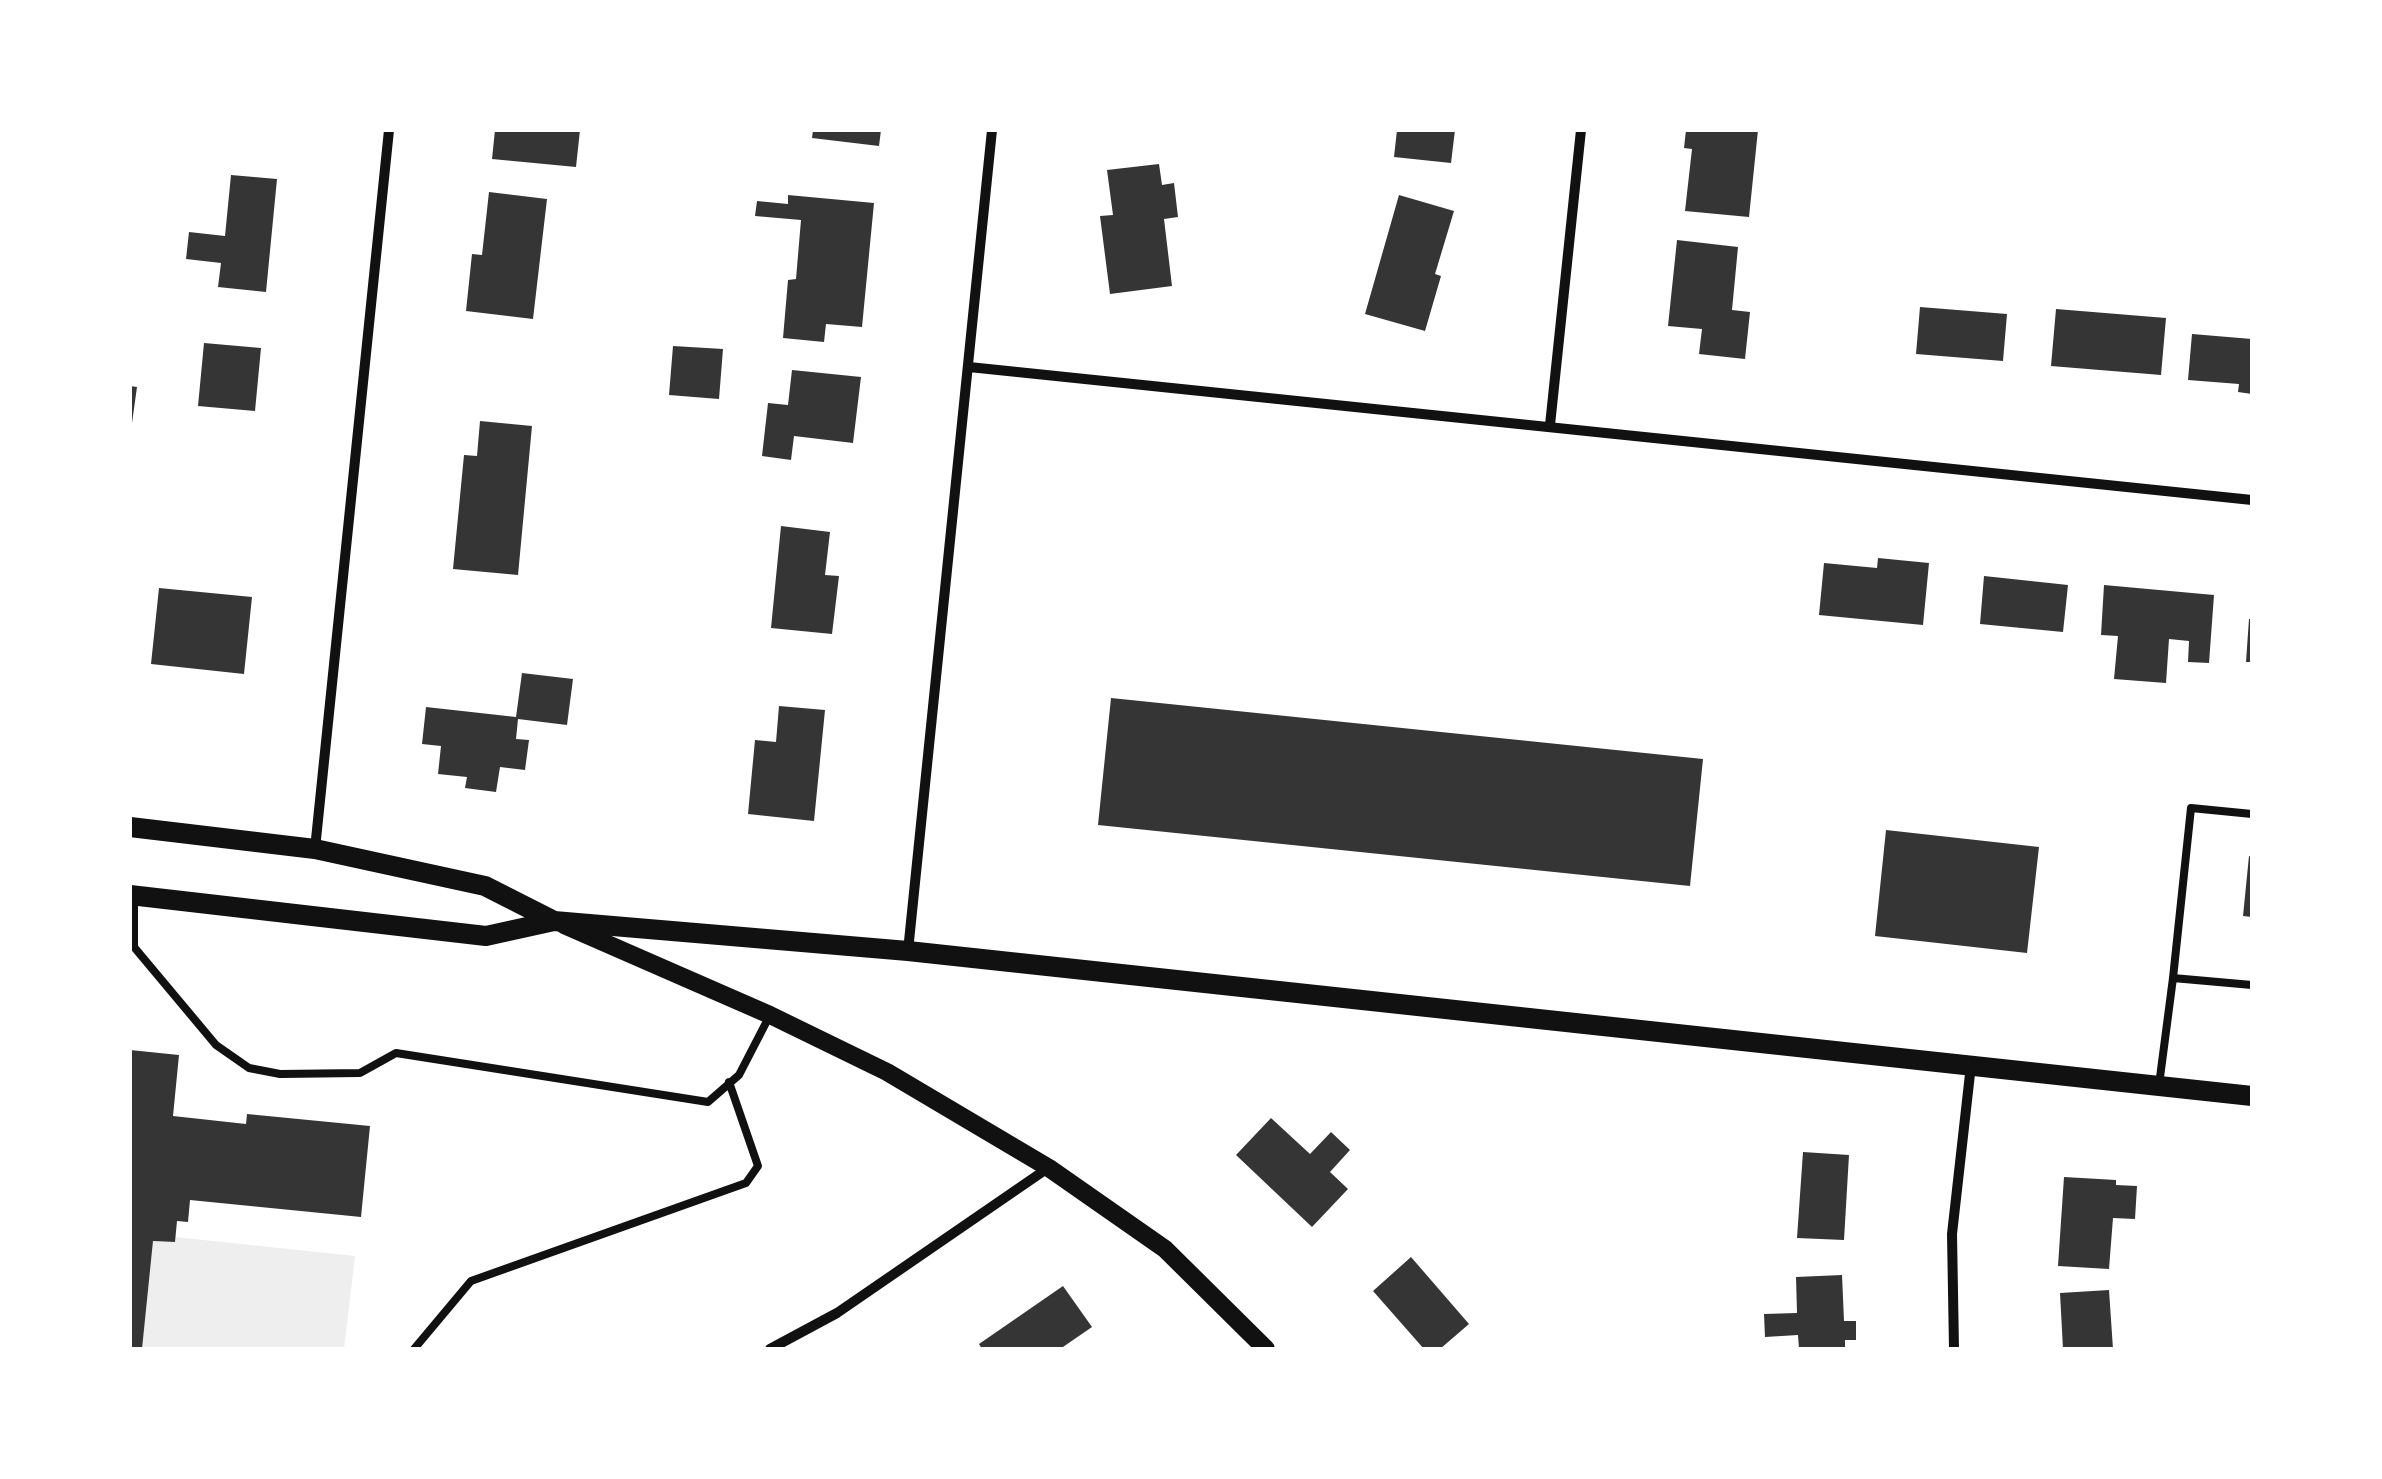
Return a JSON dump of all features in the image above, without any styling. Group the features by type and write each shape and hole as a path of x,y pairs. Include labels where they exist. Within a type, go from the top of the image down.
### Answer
{"main road":[{"path":"130,827 315,849 485,886 554,920"},
{"path":"132,895 486,936 554,920 908,951 2252,1096"}],"street":[{"path":"315,849 389,130"},
{"path":"908,951 992,130"},
{"path":"1550,425 1580,130"},
{"path":"969,367 2252,500"},
{"path":"554,920 770,1015 888,1072 1049,1168 1165,1250 1266,1349"},
{"path":"1954,1349 1952,1234 1972,1064"},
{"path":"770,1349 838,1314 1049,1168"}],"lane":[{"path":"2159,1085 2191,808 2252,814"},
{"path":"132,895 134,947 216,1044 250,1068 280,1074 360,1073 396,1054 708,1102 738,1075 770,1015"},
{"path":"2173,978 2252,985"},
{"path":"414,1349 471,1281 746,1183 758,1166 730,1082"}],"shaded area":[{"path":"175,1237 355,1256 344,1349 142,1349 153,1241 174,1242"}],"building":[{"path":"495,130 580,130 576,167 492,159"},
{"path":"813,130 881,130 879,146 812,138"},
{"path":"1397,130 1455,130 1451,163 1394,157"},
{"path":"1686,130 1758,130 1749,217 1685,211 1692,149 1684,148"},
{"path":"1159,164 1162,185 1174,183 1178,217 1164,219 1172,286 1110,294 1100,216 1113,215 1107,170"},
{"path":"231,175 277,179 266,292 218,287 221,263 186,259 189,232 225,236"},
{"path":"489,192 547,199 533,319 466,311 472,254 482,255"},
{"path":"788,195 874,203 862,327 826,324 824,342 783,338 788,280 796,279 801,220 755,216 757,201 788,204"},
{"path":"1399,195 1454,211 1435,274 1441,276 1425,331 1365,314"},
{"path":"1677,240 1738,247 1732,310 1750,312 1745,359 1699,354 1702,329 1668,326"},
{"path":"1920,307 2007,314 2003,361 1916,354"},
{"path":"2056,309 2166,318 2161,375 2051,366"},
{"path":"2192,334 2252,339 2252,394 2238,392 2239,384 2188,380"},
{"path":"204,343 261,348 255,411 198,406"},
{"path":"673,346 723,349 719,399 669,395"},
{"path":"792,370 861,377 853,443 794,436 791,460 762,456 768,403 788,405"},
{"path":"130,386 137,387 132,423 130,423"},
{"path":"480,421 532,426 518,575 453,569 464,455 477,456"},
{"path":"781,526 830,532 825,575 839,576 832,634 771,628"},
{"path":"1878,558 1929,563 1923,625 1819,615 1824,563 1877,568"},
{"path":"1984,576 2068,585 2063,632 1980,624"},
{"path":"2104,585 2214,595 2209,663 2188,662 2189,641 2169,639 2166,683 2114,679 2118,636 2101,635"},
{"path":"159,588 252,597 244,674 151,664"},
{"path":"2249,619 2252,662 2246,662"},
{"path":"522,673 573,679 567,725 518,719 516,739 529,740 525,770 500,767 496,792 465,788 467,777 438,774 441,746 422,744 426,707 516,717"},
{"path":"1111,698 1703,759 1690,886 1098,825"},
{"path":"779,706 825,710 814,821 748,814 755,740 776,742"},
{"path":"1886,830 2039,847 2027,953 1875,936"},
{"path":"2249,856 2252,857 2252,917 2243,916"},
{"path":"130,1050 179,1055 173,1116 246,1124 247,1114 370,1126 361,1217 190,1200 188,1222 177,1221 175,1242 153,1241 142,1349 130,1349"},
{"path":"1271,1118 1310,1154 1331,1132 1350,1150 1330,1172 1348,1189 1312,1227 1236,1155"},
{"path":"1803,1152 1849,1155 1844,1240 1797,1238"},
{"path":"2064,1177 2116,1180 2116,1185 2137,1186 2135,1219 2113,1218 2109,1269 2058,1266"},
{"path":"1411,1257 1469,1324 1440,1349 1424,1349 1373,1291"},
{"path":"1842,1275 1844,1321 1856,1321 1856,1340 1845,1340 1845,1349 1799,1349 1798,1335 1765,1337 1764,1314 1797,1313 1796,1277"},
{"path":"1063,1286 1092,1327 1060,1349 982,1349 979,1344"},
{"path":"2109,1290 2113,1349 2063,1349 2060,1293"}]}
